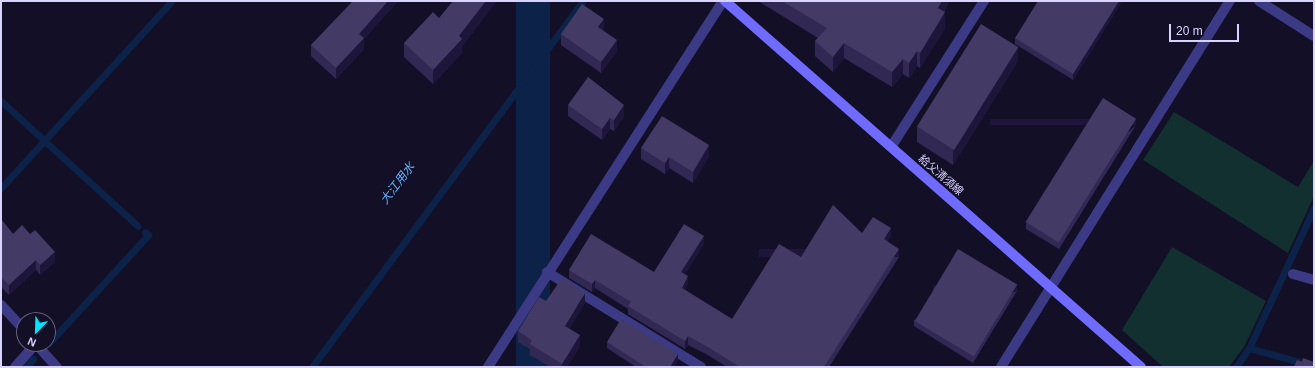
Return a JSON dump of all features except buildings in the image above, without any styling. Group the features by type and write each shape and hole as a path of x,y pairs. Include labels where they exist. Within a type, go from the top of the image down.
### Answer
{"main road":[{"name":"給父清須線","path":"724,1 1141,367"}],"street":[{"path":"488,367 547,272 724,1"},
{"path":"891,147 984,1"},
{"path":"1001,367 1230,1"},
{"path":"1259,1 1314,36"},
{"path":"547,272 701,367"},
{"path":"1293,274 1314,280"},
{"path":"1,304 16,321"},
{"path":"15,367 29,352"},
{"path":"43,352 57,367"}],"green space":[{"path":"1174,112 1298,187 1314,161 1314,196 1288,253 1143,160"},
{"path":"1172,247 1266,301 1244,347 1229,367 1163,367 1122,330"}],"water":[{"path":"516,1 550,1 550,367 516,367"}],"waterway":[{"path":"1,188 172,1"},
{"path":"312,367 583,1"},
{"path":"1,101 138,226"},
{"path":"1236,367 1249,348 1314,208"},
{"path":"56,335 148,235 145,232"},
{"path":"1249,348 1314,366"},
{"path":"26,367 33,359"}],"water label":[{"name":"大江用水","path":"398,184"}]}
